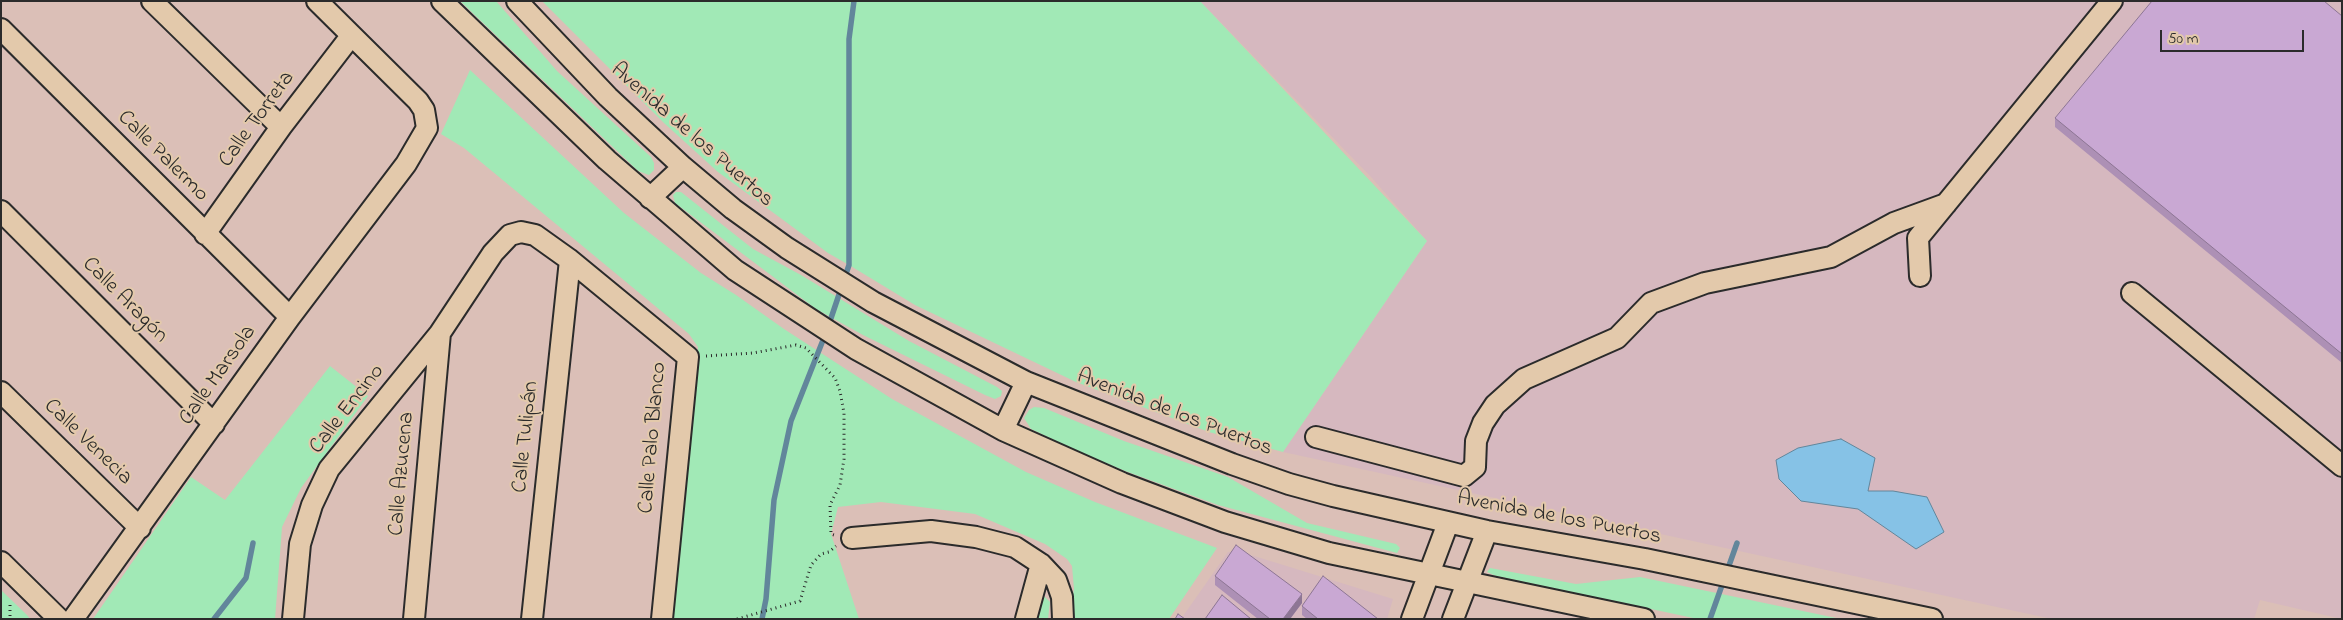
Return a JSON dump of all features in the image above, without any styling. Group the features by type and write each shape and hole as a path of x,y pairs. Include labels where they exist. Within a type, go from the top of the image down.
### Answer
{"street":[{"path":"152,1 281,127"},
{"name":"Calle Marsola","path":"73,619 290,317 406,164 427,128 424,110 317,1"},
{"path":"442,1 547,103 650,198 735,270 856,349 1003,430 1122,483 1225,522 1329,553 1429,576 1468,582 1586,613 1644,619"},
{"name":"Avenida de los Puertos","path":"517,1 608,97 683,167 733,209 787,248 873,302 1026,382 1232,464 1289,484 1374,507 1487,531 1645,559 1932,619"},
{"path":"1920,276 1918,238 2112,1"},
{"name":"Calle Palermo","path":"1,29 290,317"},
{"name":"Calle Torreta","path":"205,234 281,127 352,36"},
{"path":"650,198 683,167"},
{"path":"1316,437 1464,476 1475,467 1476,442 1483,423 1495,405 1524,379 1617,338 1651,303 1705,284 1831,257 1894,223 1946,204"},
{"name":"Calle Aragón","path":"1,211 214,424"},
{"name":"Calle Palo Blanco","path":"493,253 510,235 521,232 535,235 570,260 688,357 662,619"},
{"name":"Calle Encino","path":"293,619 300,544 312,505 329,469 440,333 493,253"},
{"name":"Calle Tulipán","path":"532,619 570,260"},
{"path":"2132,293 2342,466"},
{"name":"Calle Azucena","path":"414,619 440,333"},
{"path":"1003,430 1026,382"},
{"name":"Calle Venecia","path":"1,392 140,528"},
{"path":"1412,619 1448,523"},
{"path":"852,538 930,531 976,537 1015,547 1041,564 1056,580 1062,597 1063,619"},
{"path":"1453,619 1487,531"},
{"path":"1,562 59,619"},
{"path":"1026,619 1041,564"}],"path":[{"path":"688,357 753,353 796,345 806,348 835,378 840,391 844,413 844,459 840,485 830,505 831,534 852,538"},
{"path":"737,619 800,601 811,565 821,554 829,552 838,543 852,538"},
{"path":"10,605 10,619"}],"shaded area":[{"path":"1200,1 2342,1 2342,619 2260,600 2254,619 2052,619 1283,452 1427,241 1372,178"},
{"path":"1238,551 1393,599 1387,619 1181,619 1228,552"}],"green space":[{"path":"460,1 496,1 557,71 651,157 654,163 654,170 649,175 638,171"},
{"path":"542,1 1200,1 1427,241 1283,452 1209,432 1076,382 915,305 828,253 718,172 664,123"},
{"path":"470,70 624,213 701,273 892,399 1026,472 1095,502 1217,548 1169,619 1069,619 1074,589 1072,566 1067,559 1045,544 975,514 881,502 838,507 831,534 859,619 670,619 698,347 689,334 464,148 441,134"},
{"path":"676,192 681,192 753,249 801,275 909,341 997,387 1002,391 1001,396 995,399 985,395 863,335 816,309 675,203 673,195"},
{"path":"330,366 368,396 301,488 282,527 275,619 93,619 191,477 225,500"},
{"path":"1034,407 1044,408 1124,441 1228,477 1307,523 1396,544 1400,548 1397,553 1218,505 1125,471 1031,429 1024,418 1029,410"},
{"path":"1490,568 1576,584 1640,577 1841,619 1698,619 1496,576 1487,572"},
{"path":"1,590 27,615 30,619 1,619"},
{"path":"1043,595 1050,602 1048,619 1037,619"}],"water":[{"path":"1841,439 1875,458 1868,491 1893,491 1927,497 1944,532 1916,549 1858,509 1801,501 1779,479 1776,460 1798,448"}],"building":[{"path":"2152,1 2324,1 2342,16 2342,354 2055,118"},
{"path":"1236,545 1302,594 1283,619 1270,619 1215,576"},
{"path":"1323,576 1378,619 1318,619 1302,606"},
{"path":"1222,595 1251,619 1205,619"},
{"path":"1178,614 1185,619 1175,619"}],"waterway":[{"path":"762,619 766,599 774,500 791,421 827,330 849,265 849,39 854,1"},
{"path":"214,619 246,578 253,543"},
{"path":"1710,619 1737,543"}]}
